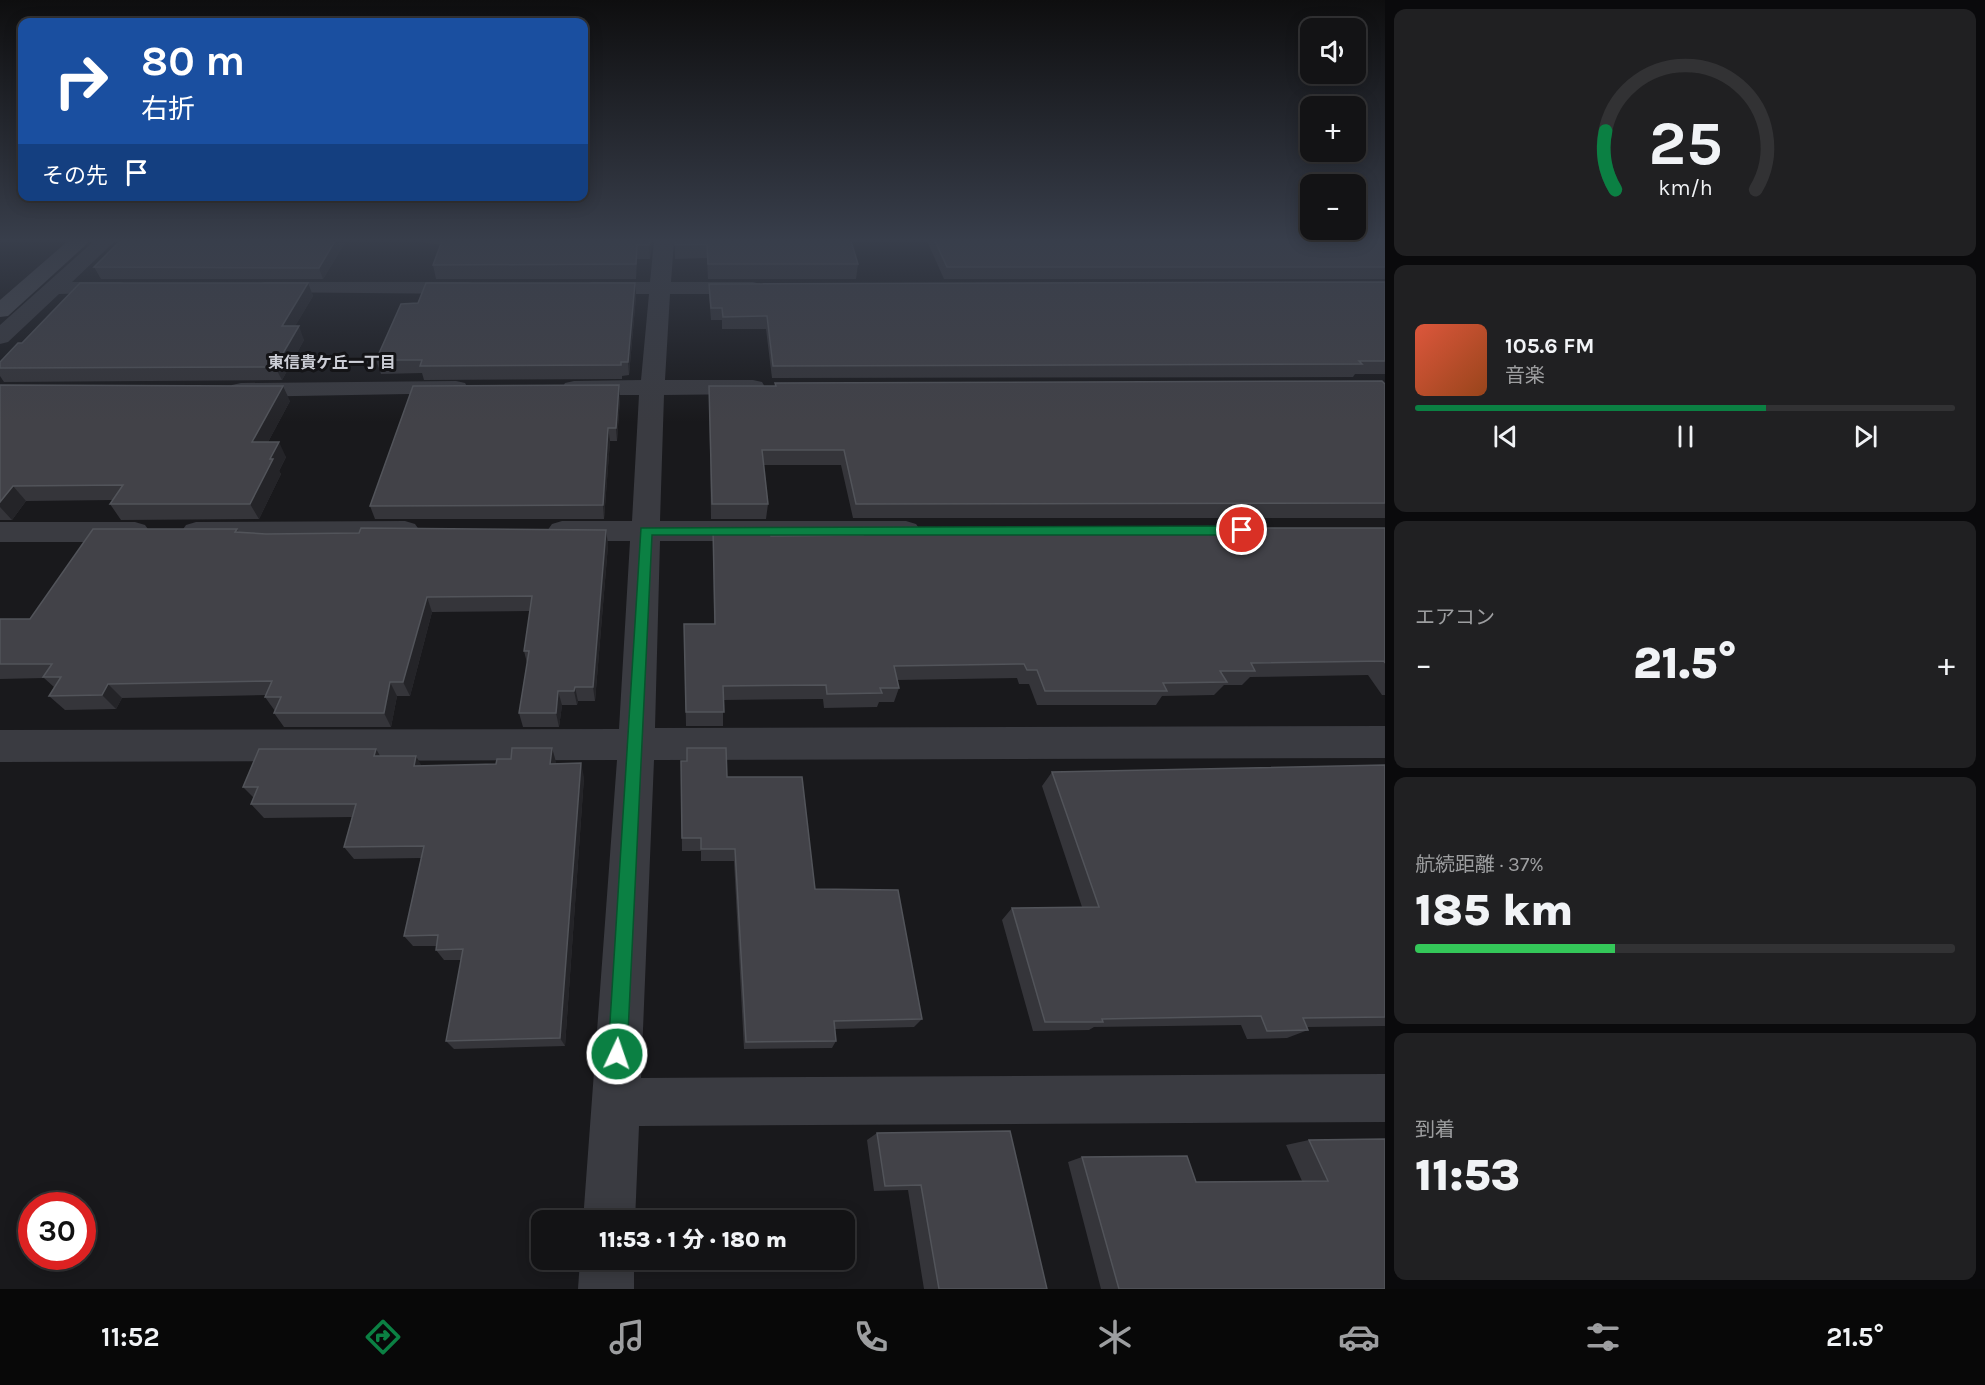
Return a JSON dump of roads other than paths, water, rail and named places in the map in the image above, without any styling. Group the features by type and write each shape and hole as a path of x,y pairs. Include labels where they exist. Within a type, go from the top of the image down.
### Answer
{"main road":[{"path":"0,311 11,301"}],"street":[{"path":"0,337 38,301"},
{"path":"609,1210 636,743 652,387 659,301"},
{"path":"546,388 771,387"},
{"path":"213,390 474,388"},
{"path":"0,532 430,531"},
{"path":"538,531 932,531"},
{"path":"0,746 1385,742"},
{"path":"614,1102 1385,1098"},
{"path":"606,1289 607,1270"}],"district":[{"name":"東信貴ケ丘一丁目","path":"332,362"}]}
